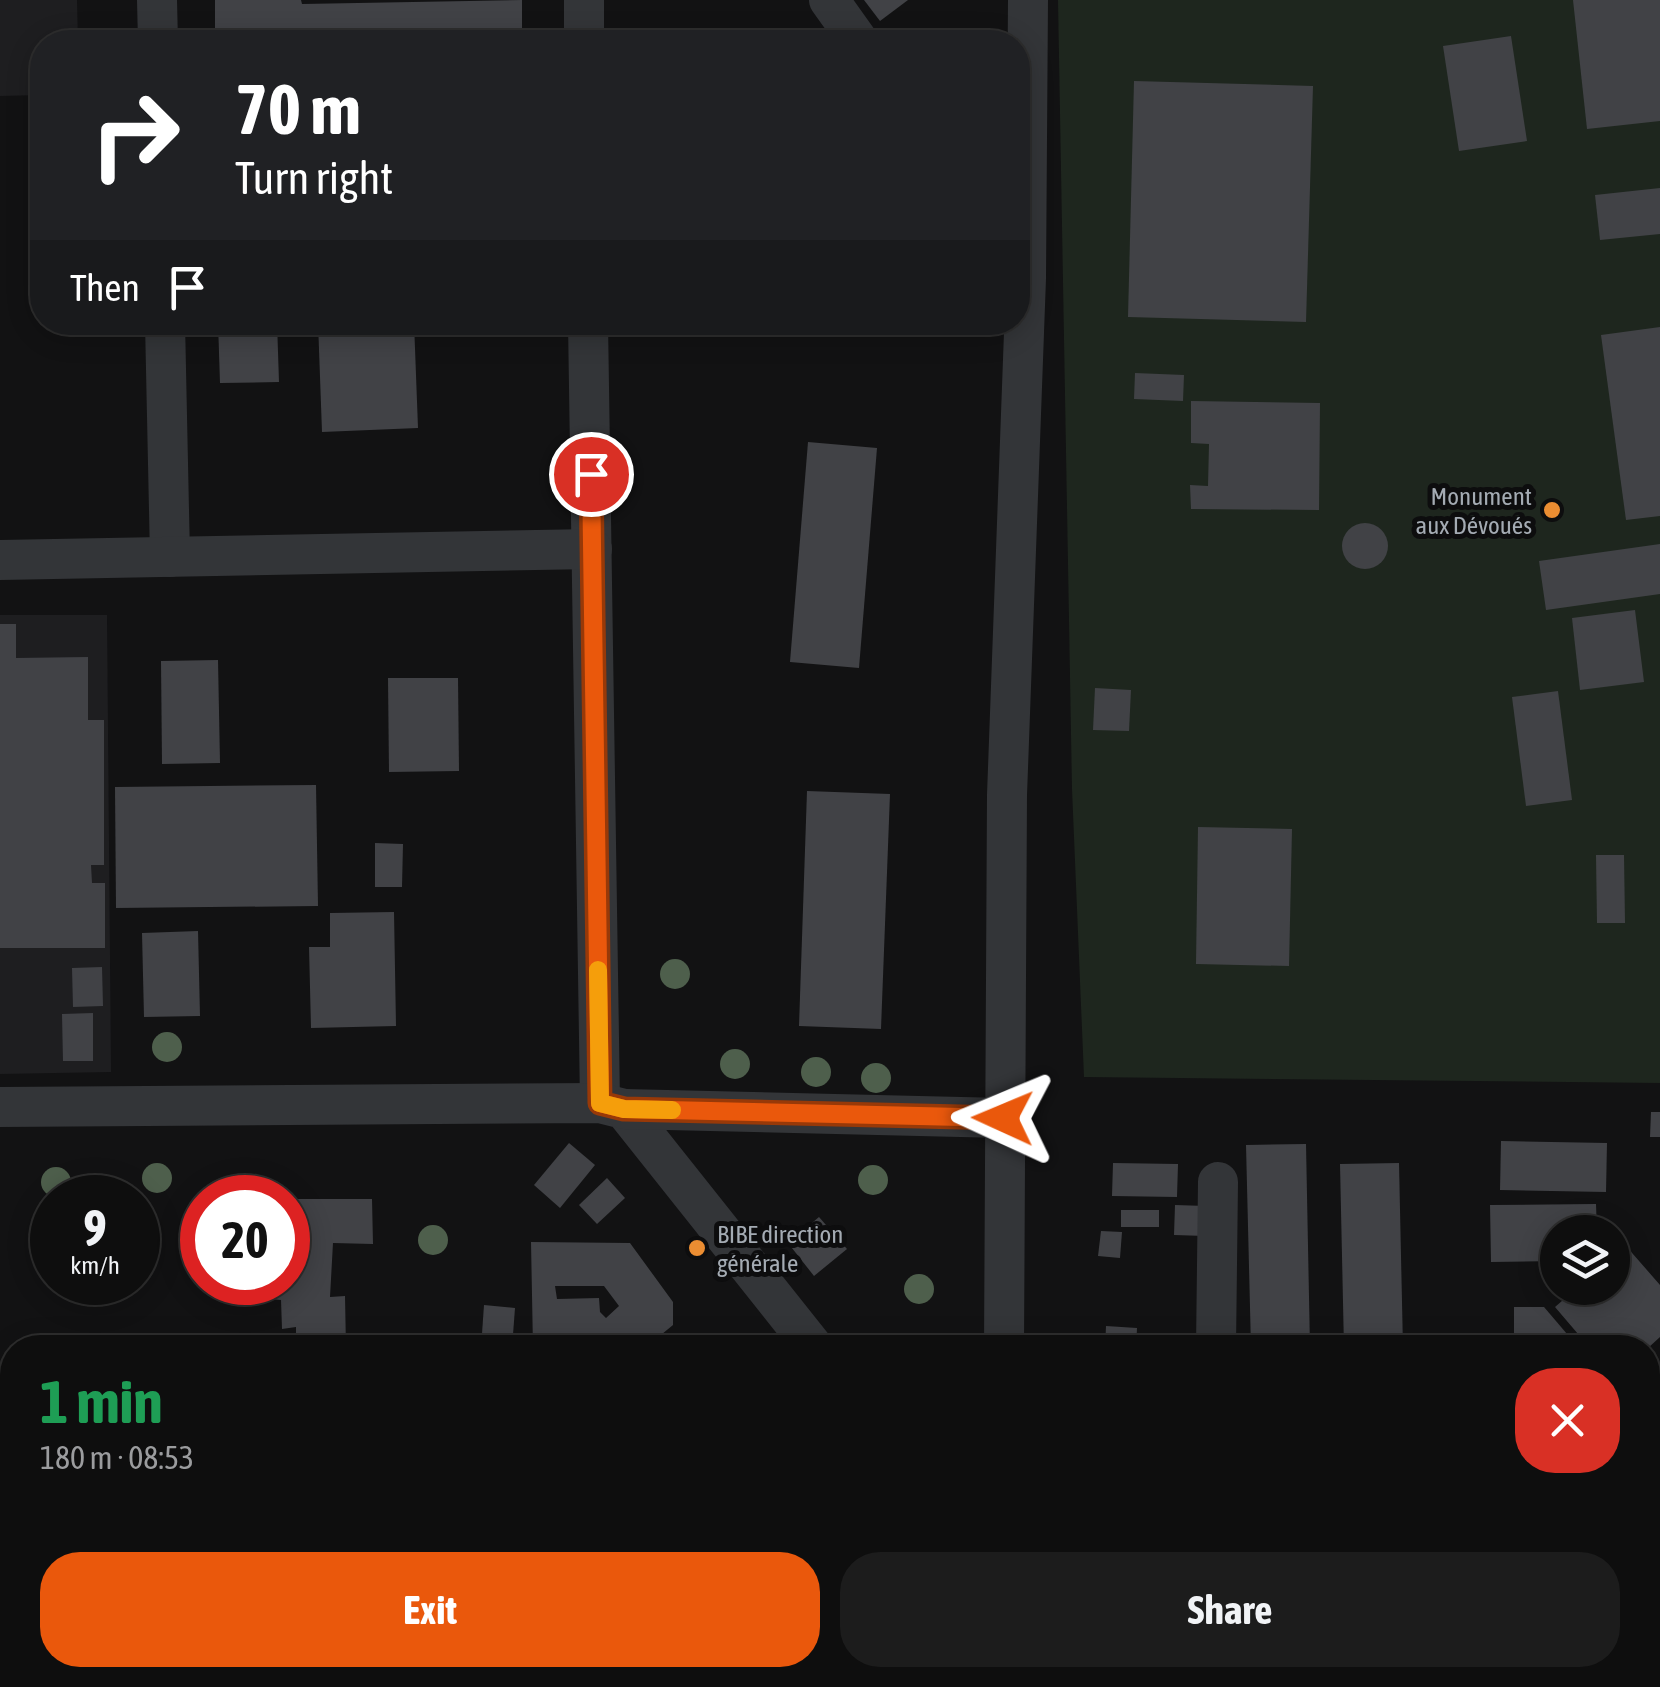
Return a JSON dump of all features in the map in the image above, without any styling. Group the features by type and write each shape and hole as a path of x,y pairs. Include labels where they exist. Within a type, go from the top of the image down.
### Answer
{"street":[{"path":"158,0 158,30"},
{"path":"584,0 584,30"},
{"path":"829,0 850,30"},
{"path":"1027,30 1028,0"},
{"path":"165,335 170,557"},
{"path":"588,335 612,1106 803,1335"},
{"path":"1004,1335 1007,795 1020,335"},
{"path":"0,560 592,549"},
{"path":"0,1107 612,1106 1003,1118"},
{"path":"1216,1335 1218,1182"}],"shaded area":[{"path":"0,0 77,0 78,30 30,30 30,95 0,96"},
{"path":"1058,0 1660,0 1660,1083 1084,1077 1072,789"},
{"path":"0,615 107,615 111,1072 0,1074"}],"building":[{"path":"215,0 301,0 302,4 522,0 522,30 215,30"},
{"path":"864,0 908,0 880,21"},
{"path":"1573,0 1660,0 1660,121 1587,129"},
{"path":"1511,36 1527,141 1459,151 1443,46"},
{"path":"1134,81 1313,86 1306,322 1128,317"},
{"path":"1660,188 1660,234 1600,240 1595,195"},
{"path":"1660,327 1660,516 1626,520 1601,335"},
{"path":"218,335 277,335 279,382 220,383"},
{"path":"318,335 414,335 418,428 322,432"},
{"path":"1135,373 1184,375 1183,401 1134,399"},
{"path":"1191,401 1320,403 1319,510 1191,509 1190,485 1208,486 1209,444 1191,443"},
{"path":"808,442 877,448 859,668 790,662"},
{"path":"1365,523 1381,530 1388,546 1381,562 1365,569 1349,562 1342,546 1349,530"},
{"path":"1660,544 1660,594 1546,610 1539,561"},
{"path":"1635,610 1644,682 1580,690 1572,618"},
{"path":"0,624 16,624 16,658 88,657 88,720 104,720 104,865 91,865 92,883 105,883 105,948 0,948"},
{"path":"218,660 220,763 162,764 161,661"},
{"path":"388,678 458,678 459,771 389,772"},
{"path":"1095,688 1131,690 1129,731 1093,730"},
{"path":"1558,691 1572,800 1526,806 1512,697"},
{"path":"316,785 318,906 116,908 115,787"},
{"path":"807,791 890,794 881,1029 799,1026"},
{"path":"1198,827 1292,829 1289,966 1196,964"},
{"path":"375,843 403,844 402,887 375,887"},
{"path":"1596,855 1624,855 1625,923 1597,923"},
{"path":"394,912 396,1026 311,1028 309,947 330,947 330,913"},
{"path":"198,931 200,1016 144,1017 142,933"},
{"path":"102,967 103,1006 73,1007 72,968"},
{"path":"93,1013 93,1061 63,1061 62,1014"},
{"path":"1651,1112 1660,1112 1660,1137 1650,1137"},
{"path":"1501,1141 1607,1143 1606,1192 1500,1190"},
{"path":"569,1143 595,1165 560,1208 534,1185"},
{"path":"1306,1144 1310,1335 1251,1335 1246,1145"},
{"path":"1113,1163 1178,1164 1177,1197 1112,1196"},
{"path":"1399,1163 1403,1335 1344,1335 1340,1164"},
{"path":"607,1178 625,1198 597,1224 579,1205"},
{"path":"310,1199 372,1199 373,1244 333,1243 330,1297 345,1296 346,1335 296,1335 296,1327 282,1329 281,1305 310,1305"},
{"path":"1596,1204 1596,1215 1540,1215 1540,1261 1491,1262 1490,1205"},
{"path":"1175,1205 1206,1206 1205,1236 1174,1235"},
{"path":"1121,1210 1159,1210 1159,1227 1121,1227"},
{"path":"819,1217 847,1249 814,1276 788,1243"},
{"path":"1101,1231 1122,1232 1120,1258 1098,1256"},
{"path":"531,1242 630,1243 673,1302 673,1325 661,1335 533,1335","holes":["555,1286 604,1286 619,1306 606,1318 600,1312 599,1298 557,1299"]},
{"path":"1630,1251 1660,1285 1660,1335 1579,1335 1555,1307 1630,1305"},
{"path":"484,1305 515,1308 513,1335 482,1335"},
{"path":"1514,1307 1544,1307 1568,1335 1514,1335"},
{"path":"1106,1326 1137,1328 1137,1335 1106,1335"}],"slow traffic":[{"path":"598,970 600,1103 624,1109 672,1110"}],"place":[{"name":"Monument aux Dévoués","path":"1552,510"},
{"name":"BIBE direction générale","path":"697,1248"}],"route":[{"path":"591,474 600,1103 624,1109 1003,1118"}]}
